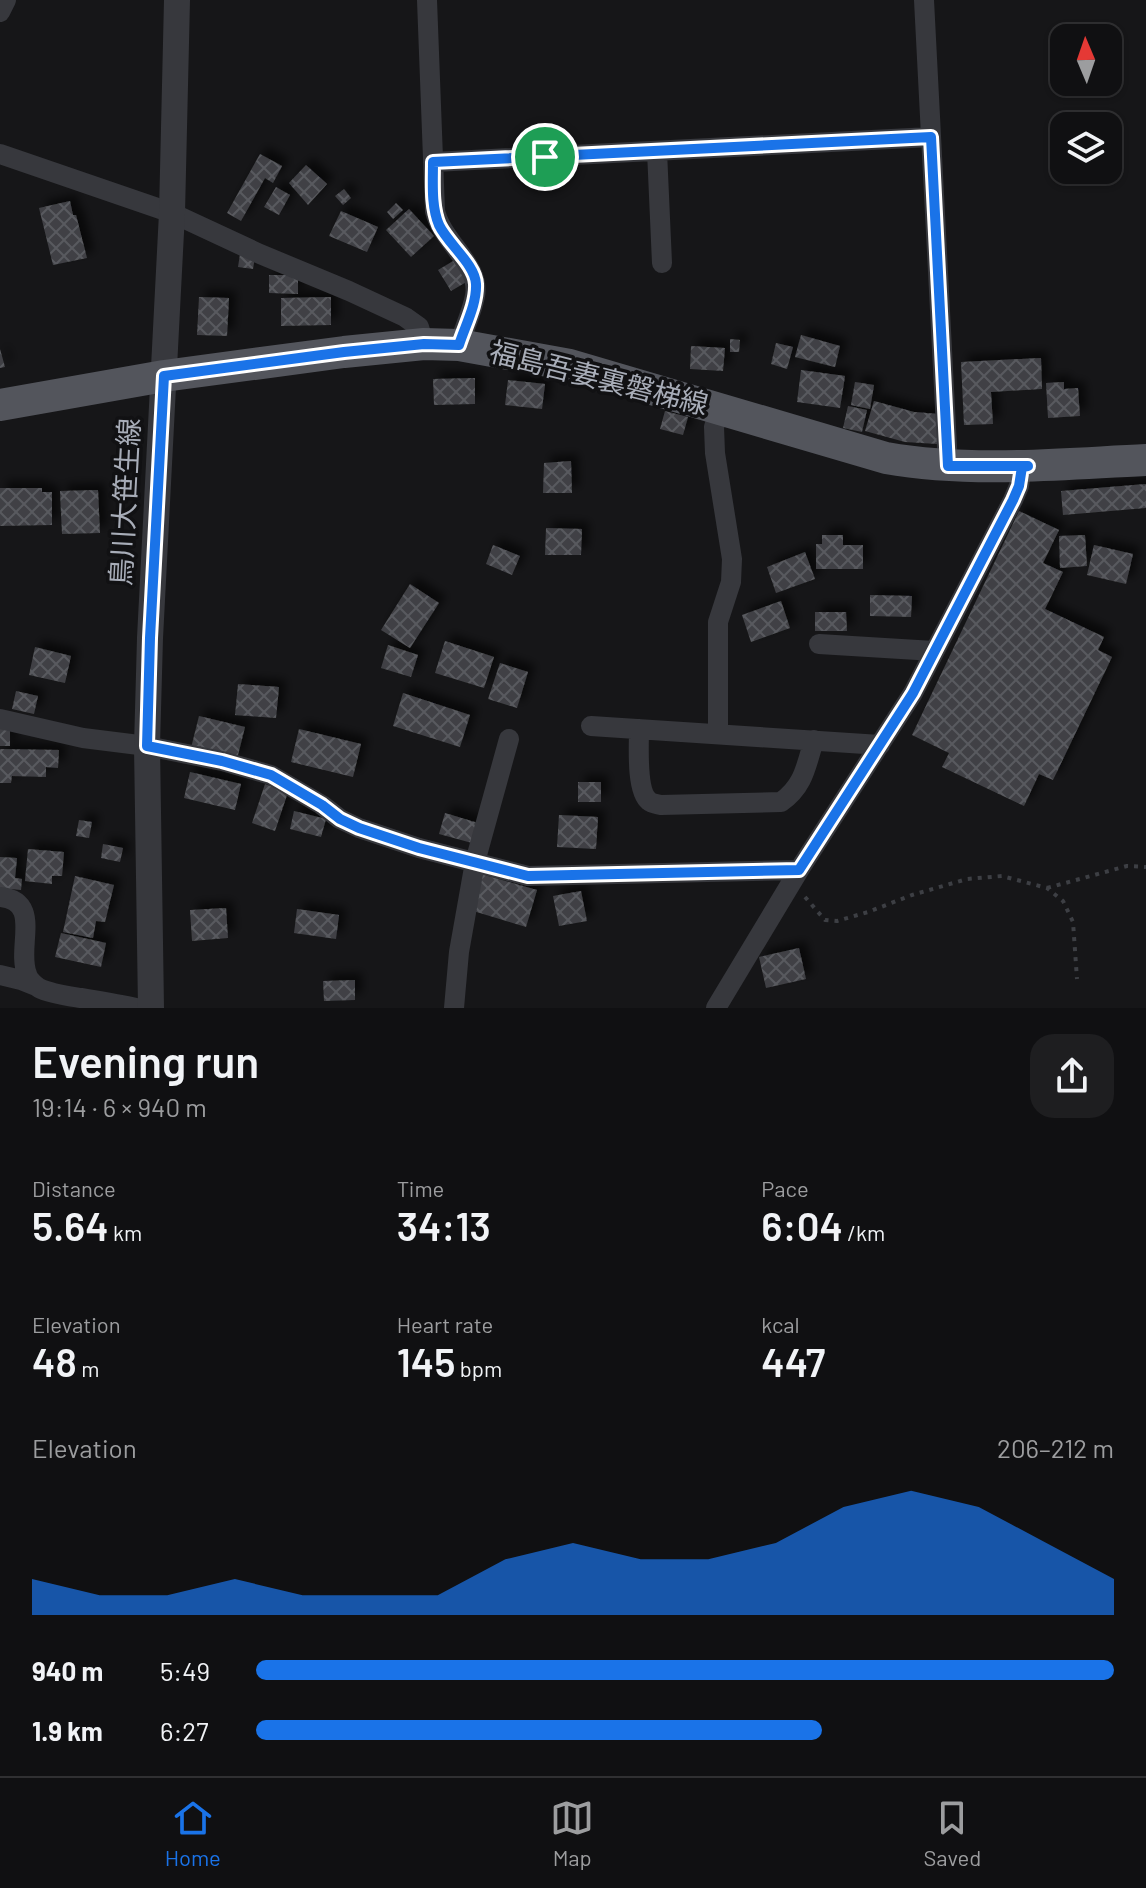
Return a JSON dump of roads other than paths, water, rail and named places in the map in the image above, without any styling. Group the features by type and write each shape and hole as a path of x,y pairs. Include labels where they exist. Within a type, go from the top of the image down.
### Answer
{"main road":[{"name":"福島吾妻裏磐梯線","path":"0,405 164,376 344,352 424,344 459,345 570,365 886,458 921,464 1028,466 1146,460"}],"street":[{"path":"0,12 6,0"},
{"name":"鳥川大笹生線","path":"151,1008 147,746 172,213 177,0"},
{"path":"427,0 434,199 443,233 476,280 475,296 459,345"},
{"path":"924,0 948,466"},
{"path":"433,162 931,137"},
{"path":"657,151 662,263"},
{"path":"0,154 172,213 405,317 419,327 424,344"},
{"path":"718,734 718,622 731,582 732,559 715,453 714,427 720,408"},
{"path":"716,1008 913,693 1013,500 1022,467 1028,466"},
{"path":"819,644 934,651"},
{"path":"0,719 83,738 147,746 222,761 271,775 359,828 419,848 528,876 796,876"},
{"path":"591,726 880,745"},
{"path":"639,729 643,794 650,803 661,805 781,802 793,794 801,783 814,740"},
{"path":"454,1008 459,952 475,862 509,739"},
{"path":"0,897 10,898 22,907 26,920 27,974 40,988"},
{"path":"0,975 64,995 136,1008"}]}
